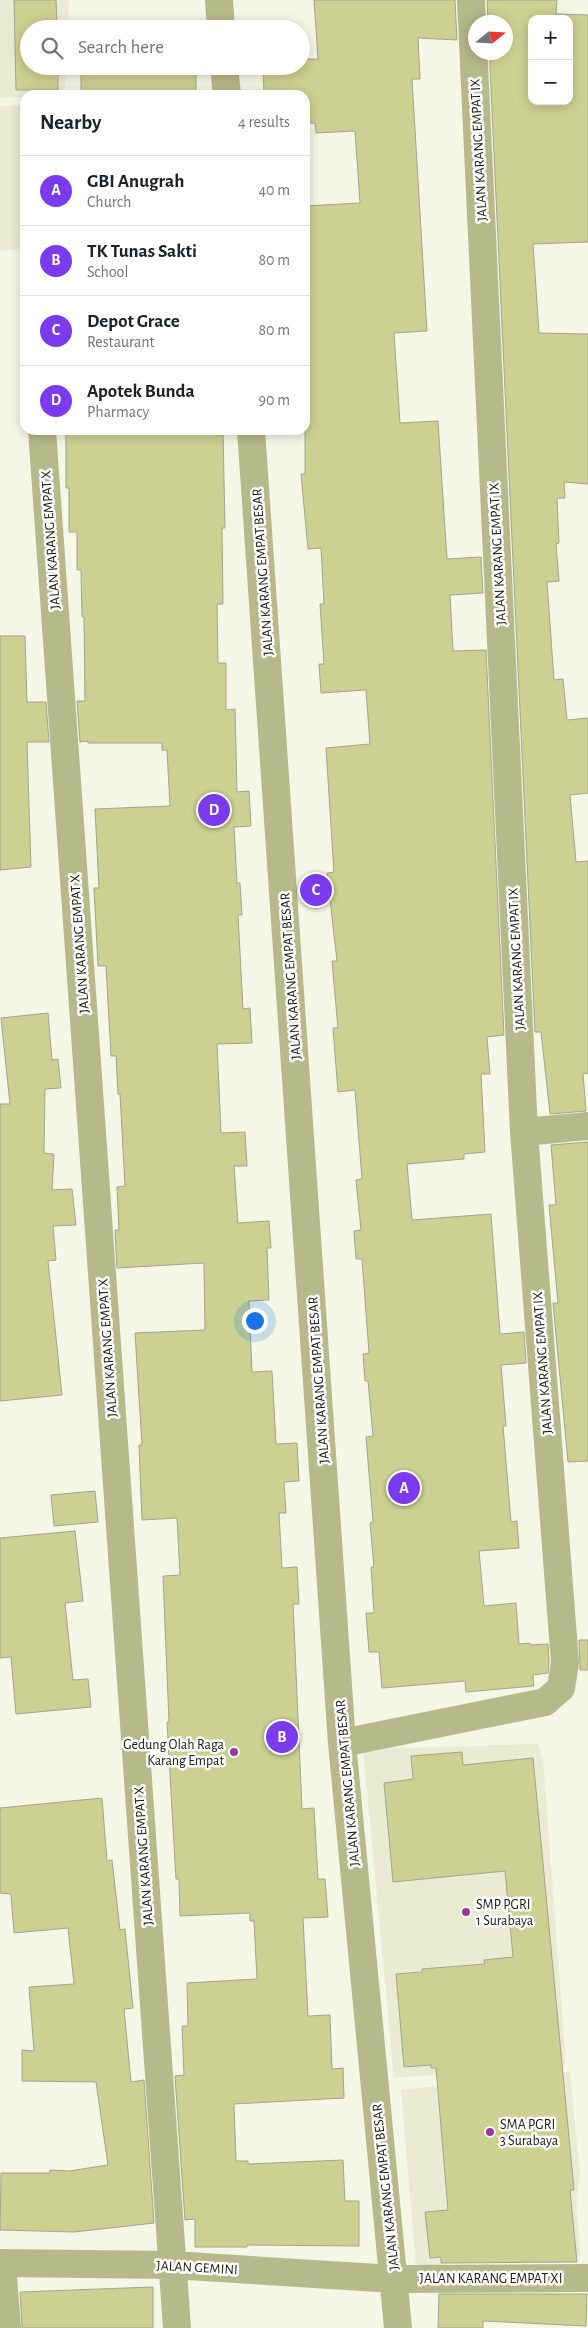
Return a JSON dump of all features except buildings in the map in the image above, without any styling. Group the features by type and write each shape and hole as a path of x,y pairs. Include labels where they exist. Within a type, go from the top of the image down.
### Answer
{"street":[{"path":"219,0 220,20"},
{"name":"JALAN KARANG EMPAT IX","path":"342,1743 545,1702 561,1688 565,1663 524,1132 471,0"},
{"path":"225,75 226,90"},
{"name":"JALAN KARANG EMPAT X","path":"42,435 177,2328"},
{"name":"JALAN KARANG EMPAT BESAR","path":"252,435 342,1743 398,2328"},
{"path":"524,1132 588,1126"},
{"path":"1,2263 7,2328"},
{"name":"JALAN GEMINI","path":"1,2263 172,2265 394,2279"},
{"name":"JALAN KARANG EMPAT XI","path":"394,2279 588,2278"}],"shaded area":[{"path":"0,0 69,0 68,20 20,20 20,75 66,75 65,90 20,90 20,97 0,98"},
{"path":"20,105 20,249 0,251 0,106"},
{"name":"SMP PGRI 1 Surabaya","path":"538,1744 543,1759 566,2065 394,2078 363,1749"},
{"name":"SMA PGRI 3 Surabaya","path":"570,2072 580,2175 576,2198 580,2255 416,2266 401,2090"}],"place":[{"name":"Apotek Bunda","path":"214,810"},
{"name":"Depot Grace","path":"316,890"},
{"name":"GBI Anugrah","path":"404,1488"},
{"name":"TK Tunas Sakti","path":"282,1737"},
{"name":"Gedung Olah Raga Karang Empat","path":"234,1752"},
{"name":"SMP PGRI 1 Surabaya","path":"466,1912"},
{"name":"SMA PGRI 3 Surabaya","path":"490,2132"}]}
